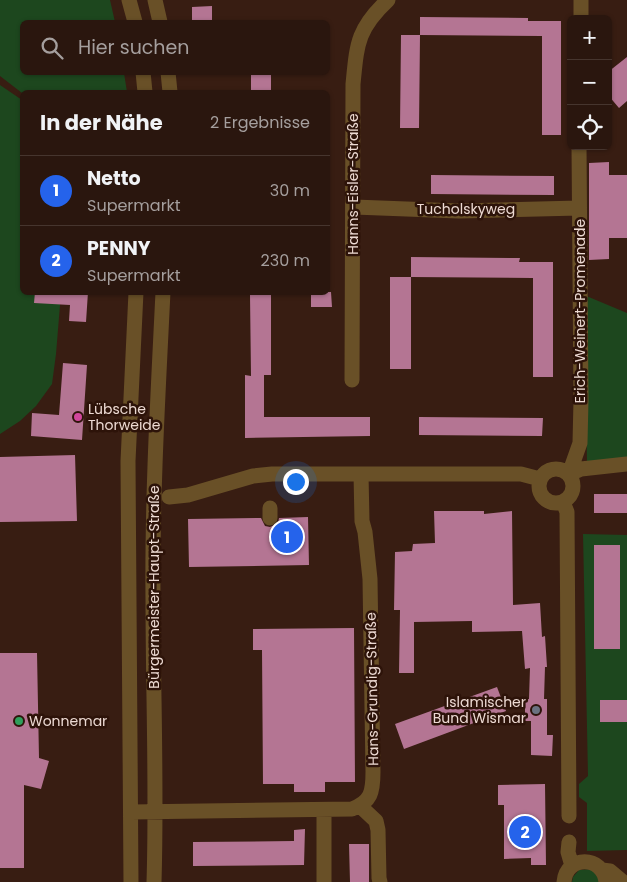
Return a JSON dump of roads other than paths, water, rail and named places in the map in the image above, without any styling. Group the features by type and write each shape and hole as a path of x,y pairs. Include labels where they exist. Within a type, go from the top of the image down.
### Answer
{"street":[{"path":"129,0 134,20"},
{"path":"155,0 160,20"},
{"name":"Hanns-Eisler-Straße","path":"352,380 353,84 357,43 364,25 388,0"},
{"path":"581,0 581,15"},
{"path":"143,75 145,90"},
{"path":"168,75 170,90"},
{"name":"Erich-Weinert-Promenade","path":"569,474 580,443 582,306 579,150"},
{"name":"Tucholskyweg","path":"354,207 458,211 580,208"},
{"name":"Bürgermeister-Haupt-Straße","path":"132,882 128,461 136,295"},
{"name":"Bürgermeister-Haupt-Straße","path":"154,882 156,812 152,597 156,423 163,295"},
{"path":"569,474 581,469 627,464"},
{"path":"168,496 193,494 253,476 272,474 521,474 536,487 542,497 552,503 563,502 571,495 573,490 572,478 560,469 550,469 542,475 536,487"},
{"name":"Hans-Grundig-Straße","path":"360,474 362,522 365,532 370,579 373,779 370,797 360,806"},
{"path":"563,502 567,512 569,816"},
{"path":"131,812 324,811 352,809 360,806 376,821 380,882"},
{"path":"324,811 324,882"},
{"path":"569,842 568,852 572,866"},
{"path":"564,882 567,871 572,866 584,861 597,865 604,876 610,871 623,882"}],"place":[{"name":"Lübsche Thorweide","path":"78,417"},
{"name":"Netto","path":"287,537"},
{"name":"Islamischer Bund Wismar","path":"536,710"},
{"name":"Wonnemar","path":"19,721"},
{"name":"PENNY","path":"525,832"}]}
